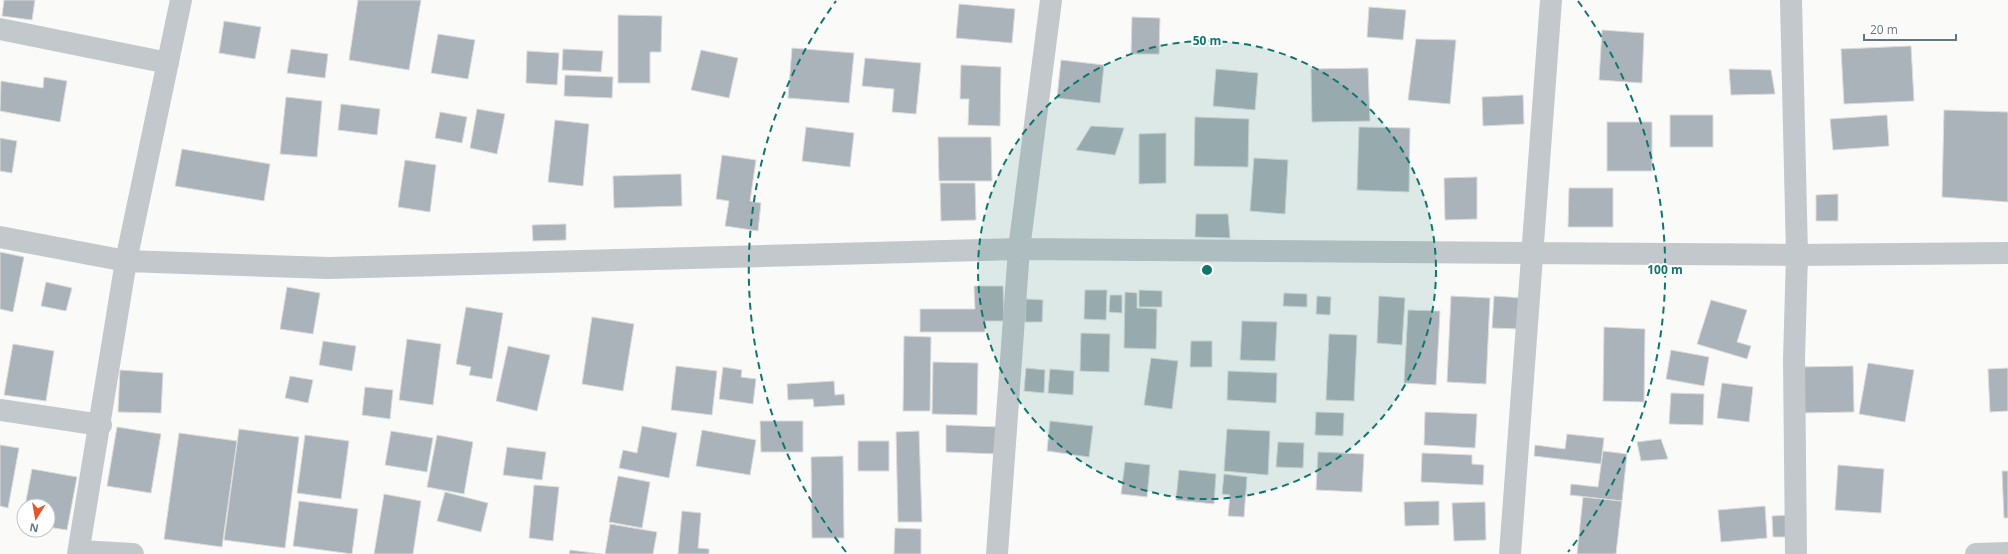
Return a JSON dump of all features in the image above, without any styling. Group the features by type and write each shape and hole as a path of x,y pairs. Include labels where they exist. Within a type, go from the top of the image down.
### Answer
{"street":[{"path":"133,554 79,553 101,426 126,261 181,0"},
{"path":"997,554 1019,250 1051,0"},
{"path":"1510,554 1551,0"},
{"path":"1791,0 1797,255 1794,359 1796,554"},
{"path":"0,29 168,63"},
{"path":"0,238 126,261 329,268 1019,250 1797,255 2008,253"},
{"path":"0,410 101,426"},
{"path":"1976,554 2008,553"}],"building":[{"path":"4,0 35,0 32,20 2,16"},
{"path":"358,0 421,0 409,70 349,60"},
{"path":"959,4 1015,9 1012,43 956,38"},
{"path":"1369,7 1406,10 1403,40 1367,37"},
{"path":"618,15 662,16 661,52 650,52 650,83 618,83"},
{"path":"1132,17 1160,18 1159,54 1131,54"},
{"path":"224,21 261,27 255,59 219,53"},
{"path":"1602,30 1644,33 1642,83 1599,80"},
{"path":"438,34 475,40 468,79 431,73"},
{"path":"1416,39 1456,40 1450,104 1408,100"},
{"path":"1911,46 1914,101 1844,104 1841,49"},
{"path":"792,48 854,53 849,103 788,98"},
{"path":"291,49 328,54 325,78 287,73"},
{"path":"563,49 603,51 601,72 562,70"},
{"path":"701,50 738,58 729,98 691,90"},
{"path":"527,51 559,53 557,85 526,83"},
{"path":"865,58 921,63 916,114 892,112 894,89 862,86"},
{"path":"1061,60 1104,65 1100,103 1057,98"},
{"path":"961,65 1001,67 1000,126 968,125 969,99 960,99"},
{"path":"1368,68 1370,121 1312,122 1311,69"},
{"path":"1216,69 1258,73 1255,110 1213,106"},
{"path":"1729,69 1771,70 1775,94 1731,95"},
{"path":"565,75 613,77 612,98 564,96"},
{"path":"44,77 67,81 60,122 0,111 1,81 43,88"},
{"path":"1523,95 1524,124 1483,126 1482,97"},
{"path":"286,97 322,101 317,157 280,154"},
{"path":"341,104 380,109 377,135 338,130"},
{"path":"477,109 505,114 497,154 470,148"},
{"path":"1944,110 2008,112 2008,202 1942,197"},
{"path":"440,112 467,117 462,143 435,138"},
{"path":"1670,115 1713,115 1713,147 1670,147"},
{"path":"1887,115 1889,146 1833,150 1830,119"},
{"path":"1195,117 1249,119 1248,167 1194,166"},
{"path":"555,120 589,124 583,186 548,182"},
{"path":"1607,122 1652,122 1652,171 1607,171"},
{"path":"1091,126 1124,128 1115,155 1076,150"},
{"path":"806,127 854,133 850,167 802,161"},
{"path":"1359,127 1410,128 1409,192 1357,190"},
{"path":"1166,133 1166,183 1139,184 1139,134"},
{"path":"938,137 991,137 992,181 939,181"},
{"path":"0,138 17,141 12,173 0,171"},
{"path":"182,149 270,164 264,201 175,186"},
{"path":"722,155 756,160 750,201 761,203 758,231 725,226 729,201 716,199"},
{"path":"1254,158 1288,160 1285,214 1250,211"},
{"path":"405,160 436,165 430,212 398,207"},
{"path":"681,174 682,206 614,208 613,176"},
{"path":"1477,177 1477,219 1445,220 1444,178"},
{"path":"940,183 975,183 976,220 941,221"},
{"path":"1569,188 1613,188 1613,227 1568,227"},
{"path":"1838,194 1838,221 1816,221 1816,195"},
{"path":"1196,214 1228,214 1230,238 1195,237"},
{"path":"566,224 566,240 533,241 532,225"},
{"path":"0,252 24,257 13,312 0,309"},
{"path":"46,282 72,288 66,311 41,306"},
{"path":"974,286 1003,286 1004,321 985,321 985,332 920,332 920,309 975,309"},
{"path":"287,287 320,293 313,334 280,329"},
{"path":"1085,290 1107,290 1106,320 1084,319"},
{"path":"1139,290 1162,291 1162,307 1139,307"},
{"path":"1125,292 1137,293 1137,308 1157,309 1156,349 1124,348"},
{"path":"1284,293 1307,294 1307,307 1283,306"},
{"path":"1110,295 1122,295 1122,313 1109,312"},
{"path":"1317,296 1331,297 1330,315 1316,314"},
{"path":"1379,296 1405,298 1402,345 1377,343"},
{"path":"1451,296 1490,298 1486,384 1447,382"},
{"path":"1494,296 1522,298 1520,329 1492,328"},
{"path":"1026,299 1043,300 1042,322 1025,322"},
{"path":"1711,300 1747,310 1737,342 1751,346 1747,359 1697,344"},
{"path":"466,307 503,313 492,379 469,375 471,367 456,364"},
{"path":"1408,310 1440,311 1436,385 1404,383"},
{"path":"592,317 634,324 623,391 582,384"},
{"path":"1242,321 1277,322 1275,361 1240,360"},
{"path":"1604,327 1645,329 1644,402 1603,401"},
{"path":"1081,333 1110,334 1109,372 1080,371"},
{"path":"1329,334 1357,335 1354,401 1326,400"},
{"path":"904,336 931,337 930,411 903,411"},
{"path":"407,339 441,344 433,405 399,400"},
{"path":"323,341 356,346 352,371 319,365"},
{"path":"1191,341 1212,341 1212,367 1190,367"},
{"path":"13,344 54,351 46,401 4,395"},
{"path":"508,346 550,355 537,411 496,401"},
{"path":"1671,350 1709,357 1704,386 1666,379"},
{"path":"1151,358 1178,361 1172,409 1144,405"},
{"path":"933,362 978,363 977,415 932,414"},
{"path":"1868,363 1914,370 1905,422 1859,414"},
{"path":"676,366 717,371 712,415 671,410"},
{"path":"1853,366 1854,412 1798,413 1797,367"},
{"path":"723,367 742,370 741,377 756,379 753,404 719,399"},
{"path":"1026,368 1045,370 1044,393 1024,391"},
{"path":"2008,368 2008,411 1990,412 1988,369"},
{"path":"1050,369 1074,371 1073,395 1048,393"},
{"path":"120,370 163,373 161,413 118,412"},
{"path":"1228,371 1277,373 1276,403 1227,400"},
{"path":"290,376 313,380 308,403 285,398"},
{"path":"834,381 835,395 844,394 845,405 814,407 813,399 788,400 787,384"},
{"path":"1722,383 1753,387 1749,422 1717,418"},
{"path":"365,387 393,390 390,419 362,415"},
{"path":"1671,393 1704,394 1703,425 1669,424"},
{"path":"1316,412 1344,413 1343,436 1315,435"},
{"path":"1425,412 1477,414 1475,448 1424,445"},
{"path":"760,421 803,421 803,452 761,452"},
{"path":"1050,421 1093,426 1089,457 1047,451"},
{"path":"946,425 999,427 998,454 946,452"},
{"path":"642,426 677,433 669,478 619,468 623,450 637,453"},
{"path":"117,427 161,434 151,493 107,486"},
{"path":"239,429 299,437 285,548 224,540"},
{"path":"1227,429 1270,431 1268,475 1224,471"},
{"path":"702,430 756,440 750,475 696,466"},
{"path":"391,431 433,438 427,472 385,465"},
{"path":"919,431 922,522 898,522 896,432"},
{"path":"179,433 237,441 222,547 164,539"},
{"path":"1567,434 1604,438 1601,464 1534,456 1535,445 1565,449"},
{"path":"305,435 349,441 341,499 297,493"},
{"path":"437,435 473,442 464,494 427,487"},
{"path":"1661,439 1668,459 1641,461 1637,442"},
{"path":"858,441 889,441 889,471 858,471"},
{"path":"1278,442 1304,443 1303,468 1276,467"},
{"path":"0,445 19,448 8,508 0,506"},
{"path":"507,447 546,452 542,480 503,475"},
{"path":"1603,451 1627,454 1622,501 1570,495 1571,484 1598,487"},
{"path":"1318,452 1364,454 1362,492 1316,490"},
{"path":"1422,453 1472,455 1472,464 1484,465 1483,485 1421,482"},
{"path":"843,456 844,538 812,538 811,457"},
{"path":"1125,462 1150,465 1147,497 1121,494"},
{"path":"1838,465 1884,469 1881,513 1835,510"},
{"path":"32,469 77,477 67,530 56,528 56,498 27,498"},
{"path":"1179,470 1216,474 1214,504 1176,500"},
{"path":"2002,471 2008,471 2008,518 2004,518"},
{"path":"1224,474 1247,477 1244,517 1228,516 1230,495 1222,494"},
{"path":"618,476 650,482 642,528 609,522"},
{"path":"534,485 559,487 553,541 529,538"},
{"path":"445,492 488,503 481,532 437,521"},
{"path":"384,494 421,501 413,554 374,554"},
{"path":"1583,497 1622,501 1616,554 1577,554"},
{"path":"299,501 358,509 352,554 293,546"},
{"path":"1439,501 1439,525 1405,526 1404,502"},
{"path":"1485,502 1486,540 1454,541 1452,503"},
{"path":"1765,506 1767,538 1721,542 1718,510"},
{"path":"682,511 701,513 698,548 709,549 709,554 678,554"},
{"path":"1789,515 1790,537 1773,537 1772,516"},
{"path":"610,524 657,532 653,554 605,554"},
{"path":"895,528 921,529 921,554 894,554"},
{"path":"570,550 602,554 569,554"}]}
